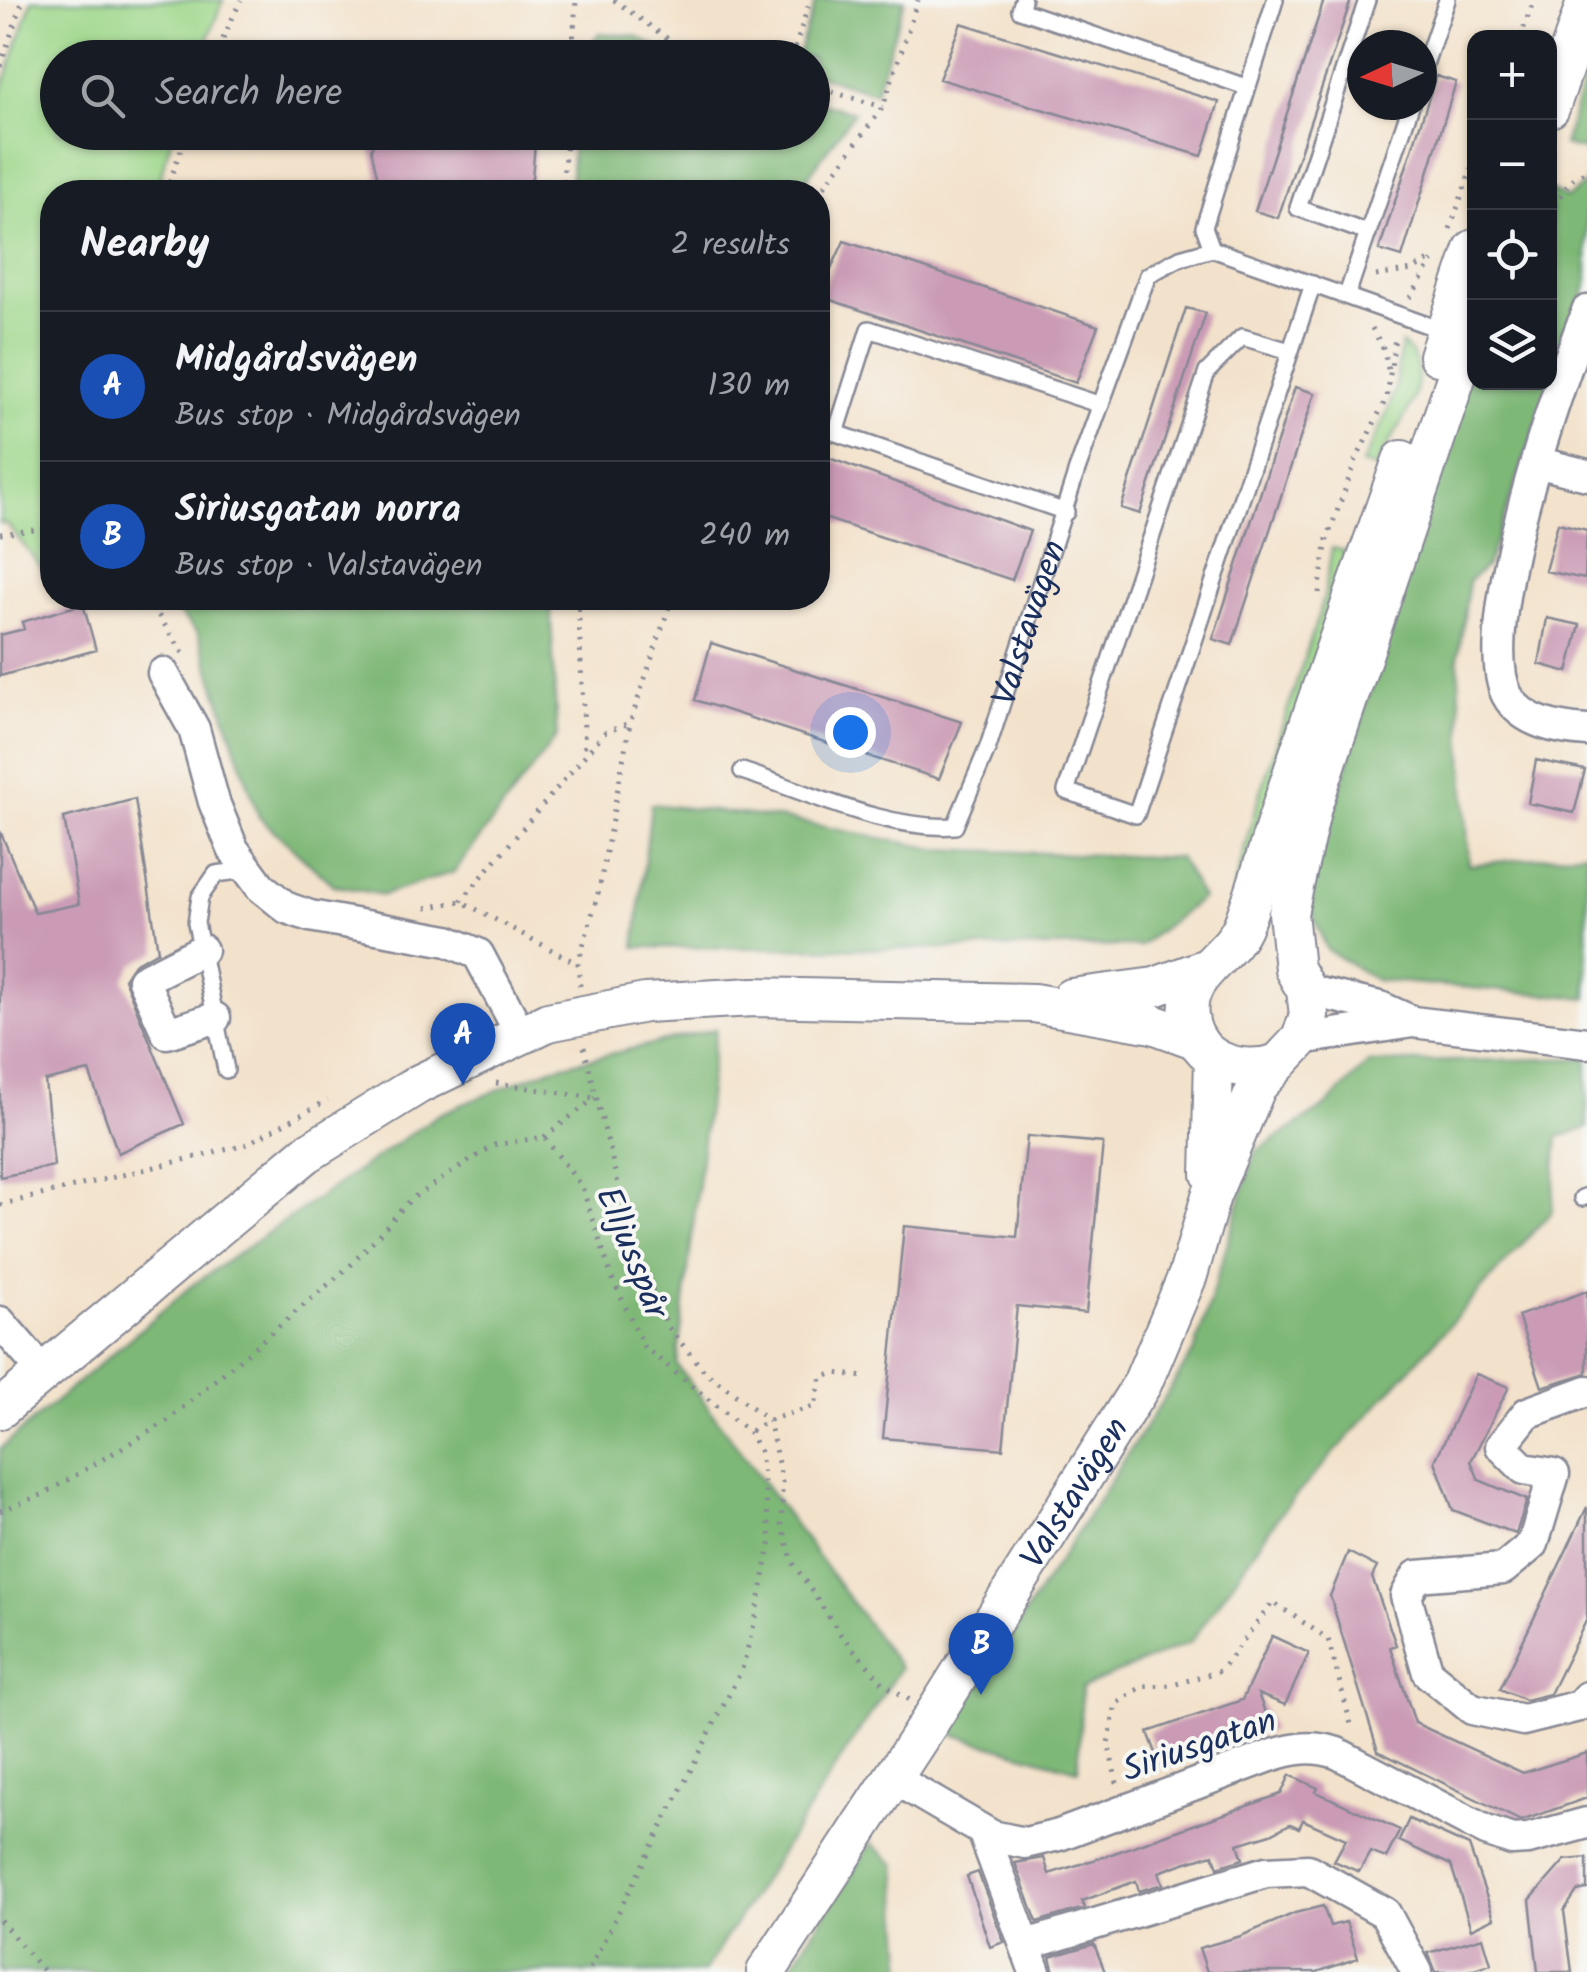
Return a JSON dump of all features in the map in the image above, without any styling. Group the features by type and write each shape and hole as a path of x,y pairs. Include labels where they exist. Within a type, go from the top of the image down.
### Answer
{"street":[{"path":"1549,30 1559,0"},
{"path":"1557,87 1586,0"},
{"name":"Valstavägen","path":"766,1972 1142,1384 1188,1274 1211,1196 1257,1086 1289,1051 1309,1015 1288,912 1312,807 1463,332 1467,300"},
{"path":"1587,311 1536,462 1502,598 1498,666 1508,696 1521,712 1540,723 1587,731"},
{"name":"Valstavägen","path":"1211,1196 1205,1049 1189,1016 1192,991 1243,927 1284,798 1463,332"},
{"path":"1536,462 1587,475"},
{"path":"175,666 214,802 246,870 261,887 288,908 310,916 448,942 478,954 521,1035"},
{"path":"1034,1003 1155,987 1248,949 1273,954 1300,979 1413,1022 1587,1043"},
{"path":"202,950 144,980 167,1033 215,1018"},
{"path":"0,1409 306,1154 419,1084 548,1022 646,1003 754,997 1034,1003 1154,1024 1237,1068 1255,1070 1289,1051 1413,1022"},
{"path":"0,1322 45,1374"},
{"path":"1587,1391 1527,1413 1501,1446 1524,1469 1554,1474 1533,1544 1502,1569 1416,1576 1406,1596 1428,1673 1472,1709 1523,1720 1579,1706 1587,1698"},
{"name":"Siriusgatan","path":"893,1778 983,1831 1025,1843 1059,1835 1294,1748 1316,1746 1486,1831 1512,1840 1587,1824"},
{"path":"983,1831 1031,1958 1266,1872 1308,1870 1385,1913 1417,1972"}],"lane":[{"path":"1023,0 1020,10 1246,87"},
{"path":"1275,0 1204,227 1212,250 1463,332"},
{"path":"1367,0 1298,208 1368,233"},
{"path":"1437,30 1447,0"},
{"path":"1347,295 1406,120"},
{"name":"Valstavägen","path":"742,771 885,819 929,828 955,826 988,746 1077,470 1148,275 1180,258 1212,250"},
{"path":"1290,350 1242,336 1207,372 1066,791 1136,815 1313,284"},
{"path":"1066,512 836,433 869,328 1101,405"},
{"path":"226,1070 196,923 200,897 216,874 246,870"}],"path":[{"path":"0,66 23,0"},
{"path":"222,40 240,0"},
{"path":"573,40 576,0"},
{"path":"614,0 669,40"},
{"path":"798,40 810,0"},
{"path":"829,180 883,107 918,0"},
{"path":"1523,30 1534,0"},
{"path":"830,91 883,107"},
{"path":"170,180 181,150"},
{"path":"563,180 565,150"},
{"path":"1553,210 1570,181 1587,170"},
{"path":"0,534 40,529"},
{"path":"152,610 175,666"},
{"path":"579,610 586,755"},
{"path":"580,994 578,964 599,890 630,722 668,610"},
{"path":"424,908 461,901 604,734 630,722"},
{"path":"461,901 578,964"},
{"path":"582,1040 633,1244 668,1327 704,1372 769,1420 782,1482 782,1524 793,1563 841,1635 884,1684 914,1702"},
{"path":"493,1082 595,1098"},
{"path":"0,1206 245,1145 343,1092"},
{"path":"0,1510 44,1494 167,1421 350,1266 411,1199 494,1145 544,1137 595,1098"},
{"name":"Elljusspår","path":"544,1137 582,1187 612,1278 644,1346 750,1432"},
{"path":"588,1972 742,1670 771,1540 760,1452 750,1432 769,1420 815,1406 821,1378 834,1373 864,1376"},
{"path":"1123,1811 1108,1743 1116,1704 1142,1686 1173,1685 1220,1671 1273,1602 1328,1639 1362,1766"},
{"path":"0,1920 44,1972"}],"green space":[{"path":"32,0 223,0 208,40 40,40 40,150 168,150 159,180 40,180 40,566 6,523 0,524 0,96"},
{"path":"816,0 905,0 875,93 830,78 830,40 803,40"},
{"path":"599,33 644,40 594,40"},
{"path":"1587,67 1587,151 1564,145"},
{"path":"830,106 854,112 830,146"},
{"path":"572,150 827,150 806,180 571,180"},
{"path":"1587,182 1587,286 1557,370 1557,193 1567,198"},
{"path":"1401,344 1413,357 1418,372 1417,389 1375,468 1362,464 1395,389"},
{"path":"1467,377 1467,390 1550,390 1487,565 1469,581 1458,659 1469,865 1587,852 1587,998 1376,980 1327,950 1306,898"},
{"path":"1332,548 1345,551 1342,593 1243,900 1234,889 1255,810 1324,598"},
{"path":"176,610 551,610 557,736 454,872 383,895 333,885 259,817 198,634"},
{"path":"651,804 785,819 936,849 1179,858 1202,898 1140,946 635,947"},
{"path":"716,1029 677,1365 900,1668 704,1972 0,1972 0,1449 191,1286 439,1114 551,1068"},
{"path":"1587,1058 1587,1128 1558,1137 1552,1211 1283,1510 1191,1642 1082,1688 1078,1770 948,1733 1195,1350 1255,1152 1325,1107 1368,1063"},
{"path":"871,1843 896,1865 904,1972 787,1972"}],"building":[{"path":"1324,0 1351,0 1278,218 1255,211"},
{"path":"961,23 1219,102 1202,156 939,79"},
{"path":"1437,76 1456,82 1402,257 1379,250 1422,120 1437,120"},
{"path":"371,150 534,150 531,180 378,180"},
{"path":"844,241 1098,326 1076,383 830,300 830,272"},
{"path":"1186,308 1206,313 1140,514 1121,508"},
{"path":"1295,387 1315,393 1232,645 1213,639"},
{"path":"830,458 1030,531 1012,580 830,520"},
{"path":"1558,523 1587,530 1585,579 1545,571"},
{"path":"63,610 85,610 96,650 0,676 0,635 24,629 22,622"},
{"path":"1547,618 1580,625 1568,672 1539,664"},
{"path":"711,643 962,722 939,779 695,700"},
{"path":"1536,760 1585,770 1574,813 1528,803"},
{"path":"135,799 158,951 134,964 124,979 184,1124 118,1153 89,1071 45,1081 54,1166 0,1177 0,831 35,913 79,904 64,818"},
{"path":"1027,1136 1103,1143 1086,1313 1017,1306 1003,1449 883,1438 904,1226 1017,1237"},
{"path":"1587,1291 1587,1373 1542,1387 1518,1316"},
{"path":"1476,1374 1509,1387 1471,1461 1479,1480 1527,1500 1516,1534 1453,1510 1435,1461"},
{"path":"1587,1507 1587,1619 1550,1694 1525,1700 1500,1689"},
{"path":"1348,1552 1377,1567 1372,1577 1396,1645 1390,1647 1415,1723 1523,1773 1587,1753 1587,1798 1521,1821 1378,1751 1330,1596"},
{"path":"1272,1636 1309,1653 1285,1705 1258,1694 1272,1730 1162,1769 1148,1732 1242,1700"},
{"path":"1290,1775 1318,1788 1316,1792 1400,1830 1386,1858 1370,1852 1359,1872 1334,1861 1346,1839 1303,1820 1299,1828 1290,1824 1238,1844 1243,1859 1218,1867 1213,1854 1159,1872 1163,1884 1139,1891 1136,1881 1082,1901 1084,1908 1037,1922 1015,1863 1044,1858 1049,1874 1106,1856 1281,1794"},
{"path":"1409,1819 1469,1846 1494,1918 1471,1929 1451,1865 1399,1841"},
{"path":"1587,1858 1587,1889 1577,1891 1564,1911 1572,1972 1538,1972 1530,1900 1565,1860"},
{"path":"978,1872 1004,1942 990,1947 967,1876"},
{"path":"1323,1906 1330,1926 1346,1922 1358,1958 1317,1972 1207,1972 1199,1948"},
{"path":"1483,1937 1491,1964 1464,1972 1436,1972 1428,1953"},
{"path":"1094,1944 1105,1972 1054,1972 1050,1957"}],"place":[{"name":"Midgårdsvägen","path":"463,1085"},
{"name":"Siriusgatan norra","path":"981,1695"}]}
